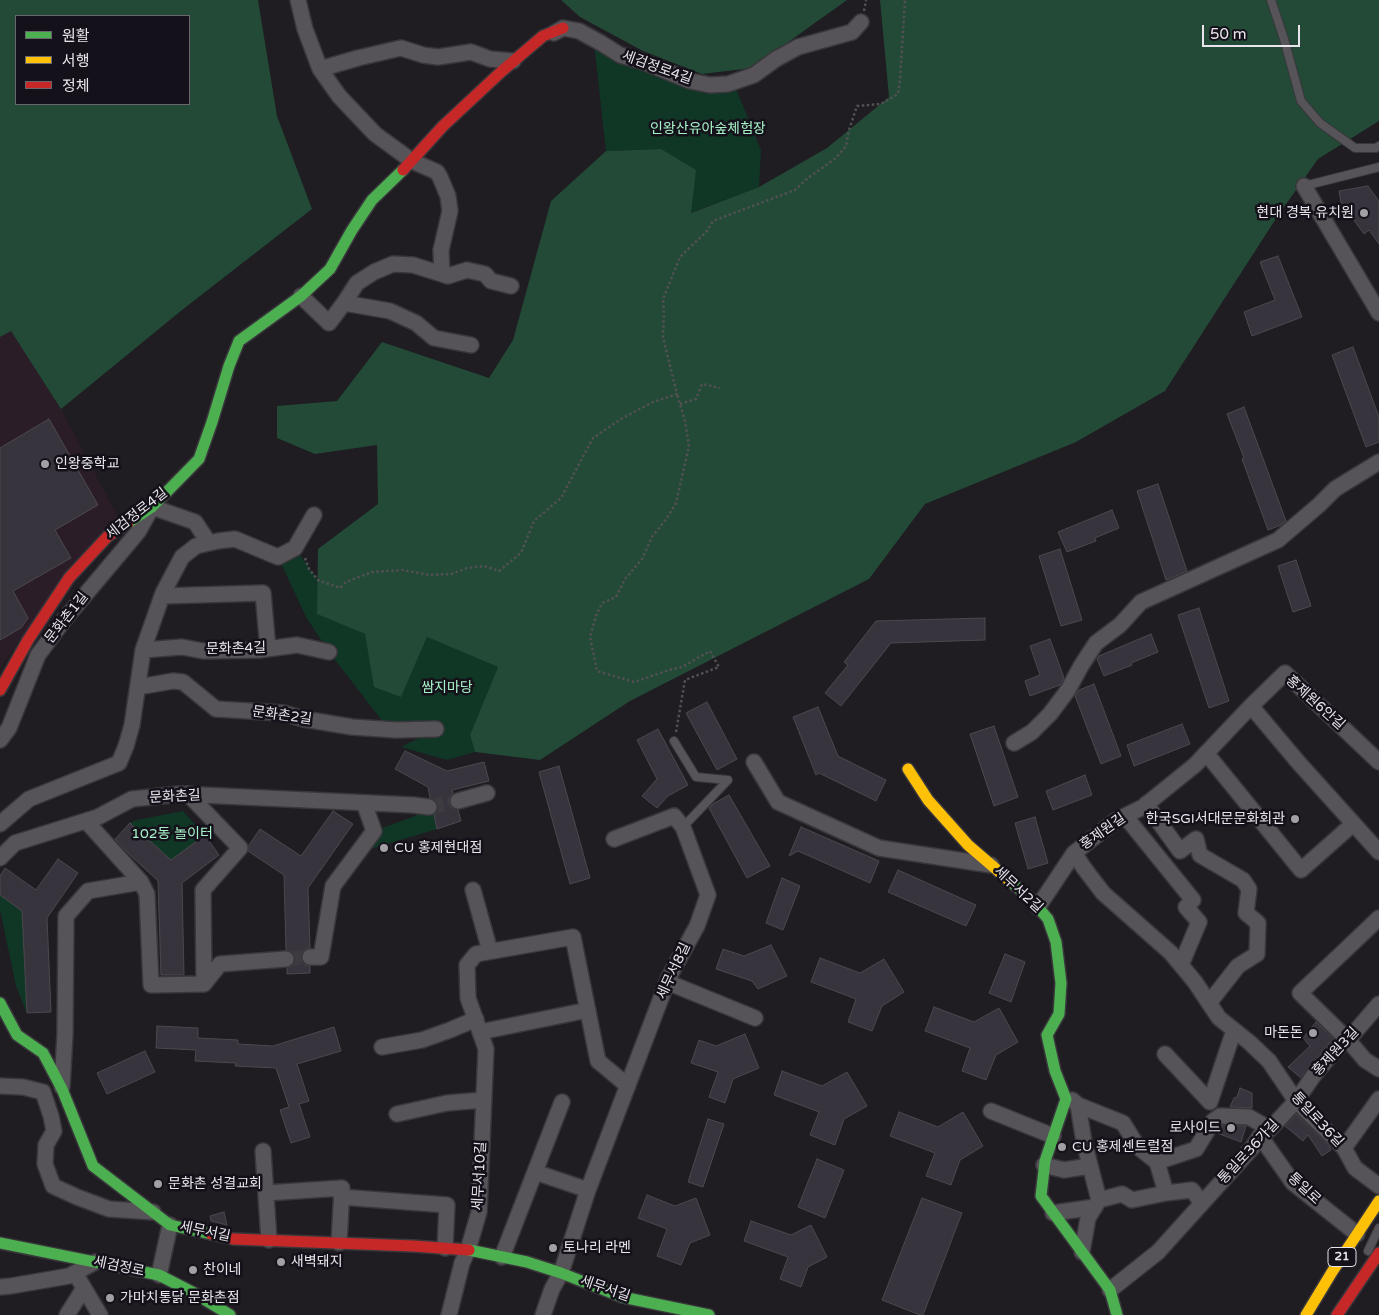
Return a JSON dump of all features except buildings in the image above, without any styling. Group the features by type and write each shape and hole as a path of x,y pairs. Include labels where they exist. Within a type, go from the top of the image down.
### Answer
{"street":[{"path":"298,0 320,69 339,96 375,134 412,161 437,172 448,196 450,210 441,250 442,274"},
{"name":"세검정로4길","path":"0,690 28,640 69,578 108,536 152,507 199,459 239,341 301,296 330,269 372,200 412,161 443,126 528,49 563,28 578,31 620,55 641,61 690,81 710,85 728,84 754,75 776,59 798,47 852,32 861,22"},
{"path":"320,69 402,48 423,55 438,57 471,52 490,59 513,61"},
{"path":"1304,186 1379,313"},
{"path":"301,296 329,324 357,284 374,272 393,264 413,265 448,276 467,270 485,274 492,281 511,286"},
{"path":"344,303 390,311 416,323 434,338 471,345"},
{"path":"1014,743 1032,732 1050,714 1068,690 1096,643 1120,625 1141,602 1278,540 1319,505 1335,488 1379,462"},
{"path":"152,507 195,522 209,543"},
{"name":"문화촌1길","path":"0,740 9,728 38,655 64,620 138,532 152,507"},
{"path":"0,824 29,799 118,763 126,746 132,725 143,650 162,596 182,557 196,546 235,539 278,556 295,548 314,514"},
{"path":"162,596 263,592 268,649"},
{"name":"문화촌4길","path":"143,650 182,647 203,651 259,650 297,645 329,652"},
{"name":"홍제원6안길","path":"1251,706 1285,673 1379,762"},
{"name":"문화촌2길","path":"138,687 172,681 183,682 216,709 283,714 352,727 396,730 436,729"},
{"path":"1251,706 1298,762 1379,852"},
{"name":"홍제원길","path":"1038,907 1074,853 1115,821 1146,804 1195,765 1251,706"},
{"path":"1206,753 1301,870 1353,824"},
{"path":"754,762 778,802 880,848 992,866"},
{"name":"세무서2길","path":"908,769 928,800 968,845 1031,899 1048,919 1056,942 1061,983 1059,1014 1047,1035 1055,1071 1064,1095"},
{"path":"458,800 488,793"},
{"path":"188,794 240,848 203,890 204,984"},
{"name":"문화촌길","path":"0,858 15,843 98,817 132,799 188,794 364,803 414,810 428,807"},
{"path":"310,957 321,956 333,886 374,831 364,803"},
{"path":"1146,804 1180,852 1196,839 1200,856 1243,880 1249,890 1246,913 1258,923 1257,954 1238,966 1209,1003"},
{"path":"614,839 674,816 683,827"},
{"path":"1125,816 1193,900 1186,907 1199,922 1181,965"},
{"path":"86,821 141,882 147,894 151,985 204,984"},
{"name":"세무서8길","path":"543,1315 552,1289 561,1273 588,1190 667,982 697,926 708,895 683,827"},
{"name":"통일로36길","path":"1074,853 1103,893 1171,953 1196,982 1219,1018 1269,1061 1296,1101 1344,1148 1355,1168 1379,1186"},
{"path":"62,1089 65,1034 66,916 88,891 141,882"},
{"path":"473,890 490,951"},
{"path":"1379,918 1300,993 1348,1040 1365,1060 1379,1069"},
{"name":"세무서10길","path":"449,1315 462,1263 468,1250 478,1212 484,1100 486,1049 468,998 467,965 476,954 573,937 598,1061 628,1086"},
{"path":"204,984 220,964 286,959"},
{"path":"667,982 755,1018"},
{"path":"0,1003 17,1035 43,1053 62,1089 93,1166 170,1225 159,1275"},
{"name":"홍제원3길","path":"1296,1101 1314,1075 1336,1049 1348,1040 1379,1004"},
{"path":"382,1047 422,1040 450,1030 588,1010"},
{"path":"1165,1054 1210,1102 1234,1030"},
{"path":"0,1086 24,1087 43,1092 54,1131 46,1145 45,1164 53,1186 109,1209 153,1212"},
{"path":"1064,1095 1078,1104 1123,1123 1138,1148 1156,1162 1166,1193"},
{"path":"1064,1095 1066,1098 1044,1165 1041,1196 1110,1290 1117,1315"},
{"path":"1344,1148 1379,1099"},
{"path":"397,1114 447,1103 484,1100"},
{"name":"통일로36가길","path":"1110,1290 1158,1252 1296,1101"},
{"path":"502,1257 562,1102"},
{"path":"1078,1104 1097,1203 1088,1218 1082,1252"},
{"path":"991,1111 1053,1136"},
{"path":"1156,1162 1196,1149 1213,1121 1220,1116 1250,1117 1265,1133"},
{"name":"통일로","path":"1265,1133 1294,1183 1357,1234"},
{"path":"263,1152 269,1240"},
{"path":"1044,1165 1064,1170 1090,1166"},
{"path":"535,1172 588,1190"},
{"path":"266,1193 342,1188 339,1242"},
{"path":"1053,1213 1097,1203 1122,1194 1132,1200 1192,1190 1202,1203"},
{"path":"341,1198 447,1205 445,1248"},
{"name":"21","path":"1306,1315 1379,1201"},
{"name":"세무서길","path":"170,1225 233,1239 339,1242 468,1250 527,1262 622,1297 709,1315"},
{"name":"세검정로","path":"0,1243 159,1275 230,1315"},
{"path":"1335,1311 1379,1253"},
{"path":"0,1287 69,1276 95,1262"},
{"name":"세검정로","path":"75,1273 100,1315"},
{"path":"67,1315 84,1288"}],"lane":[{"path":"1271,0 1301,102 1320,123 1354,148 1376,148 1379,146"},
{"path":"1304,186 1379,167"},
{"path":"674,741 696,776 728,780 683,827"},
{"path":"1210,1102 1220,1116"},
{"path":"1362,1259 1379,1228"},
{"path":"1327,1315 1335,1311"}],"path":[{"path":"674,741 685,680 719,667 710,651 682,667 634,682 597,671 590,637 602,603 616,597 625,579 642,559 652,537 676,503 689,446 663,337 663,300 680,257 708,231 714,221 795,190 836,158 846,146 849,130 858,106 881,104 898,94 905,0"},
{"path":"680,404 696,399 702,384 720,388"},
{"path":"299,542 309,569 318,580 340,588 346,582 372,572 402,570 430,575 451,574 467,568 484,566 499,571 521,553 534,521 561,498 593,438 621,419 652,402 677,394"}],"shaded area":[{"name":"인왕중학교","path":"11,330 61,409 119,519 64,577 0,668 0,337"}],"green space":[{"path":"0,0 258,0 277,116 312,209 182,310 61,409 11,331 0,337"},
{"path":"561,0 847,0 752,68 702,74 643,51 580,17"},
{"path":"880,0 1379,0 1379,121 1318,159 1277,217 1165,391 1076,442 925,504 869,579 630,701 540,760 475,752 470,735 498,667 427,637 401,697 374,687 365,634 317,614 318,549 378,504 377,445 315,454 277,438 277,406 337,401 382,342 489,378 513,340 551,201 606,151 661,149 696,170 691,213 759,187 827,148 889,97"},
{"name":"인왕산유아숲체험장","path":"594,43 618,59 734,84 761,150 759,187 690,213 661,149 606,151"},
{"name":"쌈지마당","path":"295,548 318,580 318,614 365,634 401,696 427,637 498,667 470,735 475,752 447,760 401,747 435,730 389,730 329,652 306,617 278,557"},
{"path":"432,807 437,829 364,851 374,831 415,816"},
{"name":"102동 놀이터","path":"183,811 205,835 171,860 130,823 136,820"},
{"path":"0,895 22,911 27,1013 16,986 0,910"}],"tunnel":[{"path":"429,807 458,801"},
{"path":"286,959 310,957"}],"traffic: fast":[{"path":"128,523 152,507 199,459 239,341 301,296 330,269 372,200 403,170"},
{"path":"1011,882 1031,899 1048,919 1056,942 1061,983 1059,1014 1047,1035 1055,1071 1066,1099 1045,1161 1041,1196 1110,1290 1117,1315"},
{"path":"0,1003 17,1035 43,1053 62,1089 93,1166 170,1225 211,1234"},
{"path":"0,1243 159,1275 230,1315"},
{"path":"469,1250 527,1262 622,1297 709,1315"}],"traffic: slow":[{"path":"908,769 928,800 968,845 1011,882"},
{"path":"1306,1315 1379,1201"}],"traffic: jam":[{"path":"403,170 443,126 502,71 543,36 563,28"},
{"path":"0,690 28,640 69,578 108,536 128,523"},
{"path":"211,1234 233,1239 469,1250"},
{"path":"1337,1315 1379,1253"}],"place":[{"name":"현대 경복 유치원","path":"1364,213"},
{"name":"인왕중학교","path":"45,464"},
{"name":"한국SGI서대문문화회관","path":"1295,819"},
{"name":"CU 홍제현대점","path":"384,848"},
{"name":"마돈돈","path":"1313,1033"},
{"name":"로사이드","path":"1231,1128"},
{"name":"CU 홍제센트럴점","path":"1062,1147"},
{"name":"문화촌 성결교회","path":"158,1184"},
{"name":"토나리 라멘","path":"553,1248"},
{"name":"새벽돼지","path":"281,1262"},
{"name":"찬이네","path":"193,1270"},
{"name":"가마치통닭 문화촌점","path":"110,1298"}]}
